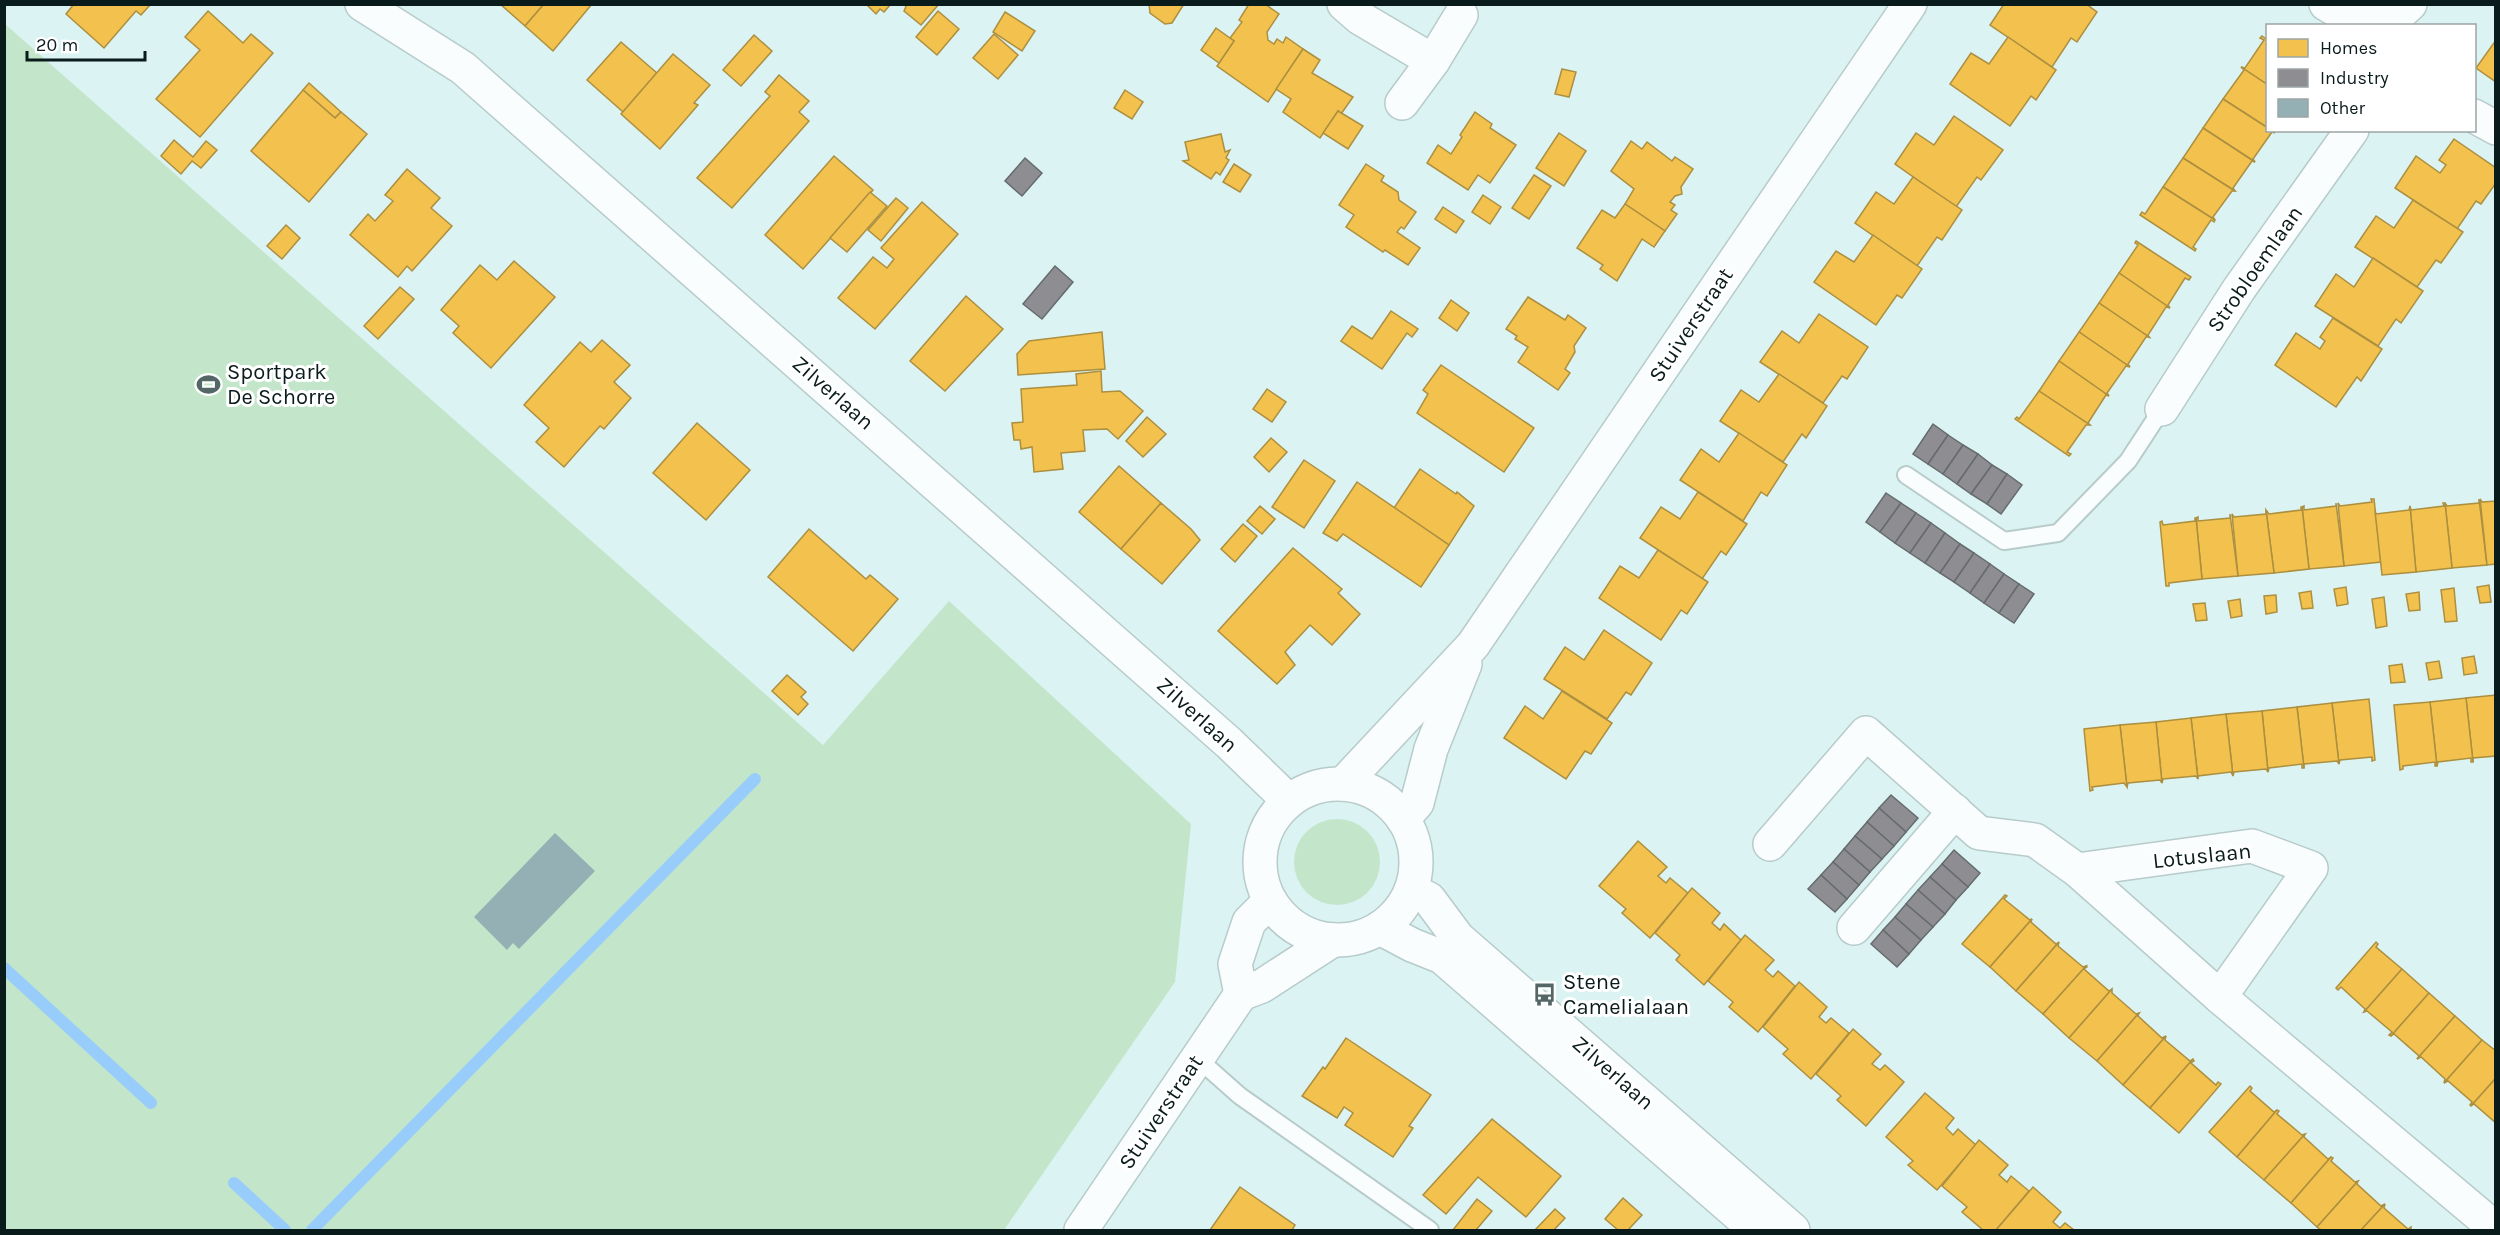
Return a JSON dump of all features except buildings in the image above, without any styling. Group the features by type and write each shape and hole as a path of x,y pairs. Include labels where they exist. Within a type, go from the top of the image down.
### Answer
{"street":[{"name":"Zilverlaan","path":"362,4 463,68 1229,743 1289,801"},
{"path":"1344,4 1360,18 1433,61"},
{"name":"Stuiverstraat","path":"1343,784 1473,645 1910,4"},
{"path":"2326,4 2338,12 2399,17"},
{"path":"1402,103 1433,61 1461,15"},
{"path":"2476,117 2496,128"},
{"name":"Strobloemlaan","path":"2162,409 2239,289 2351,132"},
{"name":"Stuiverstraat","path":"1403,819 1417,804 1431,749 1473,645"},
{"path":"1770,844 1866,733 1979,833 2035,840 2077,870 2220,997 2492,1226"},
{"path":"1343,784 1362,787 1380,796 1403,819 1409,829 1416,862 1411,890 1401,908 1380,928 1354,939 1333,940 1311,936 1290,924 1270,902 1260,872 1261,852 1265,832 1275,815 1289,801 1305,790 1324,785 1343,784"},
{"path":"1854,928 1955,812"},
{"name":"Lotuslaan","path":"2077,870 2252,846 2311,868 2220,997"},
{"name":"Zilverlaan","path":"1411,890 1429,899 1458,938 1793,1230"},
{"path":"1270,902 1249,922 1235,964 1241,994 1262,986 1333,940"},
{"name":"Zilverlaan","path":"1380,928 1412,945 1442,957 1756,1230"},
{"name":"Stuiverstraat","path":"1081,1230 1241,994"}],"lane":[{"path":"1906,475 2004,541 2058,533 2128,461 2162,409"},
{"path":"1197,1058 1240,1096 1430,1230"}],"green space":[{"name":"Sportpark De Schorre","path":"5,24 823,745 949,601 1191,824 1175,982 1004,1230 5,1230"},
{"path":"1329,819 1345,819 1368,831 1377,845 1380,862 1377,879 1368,893 1345,905 1329,905 1313,898 1301,886 1294,870 1294,854 1301,838 1313,826"}],"waterway":[{"path":"312,1230 755,779"},
{"path":"4,968 151,1103"},
{"path":"234,1183 285,1230"}],"place":[{"name":"Sportpark De Schorre","path":"209,385"},
{"name":"Stene Camelialaan","path":"1545,995"}]}
